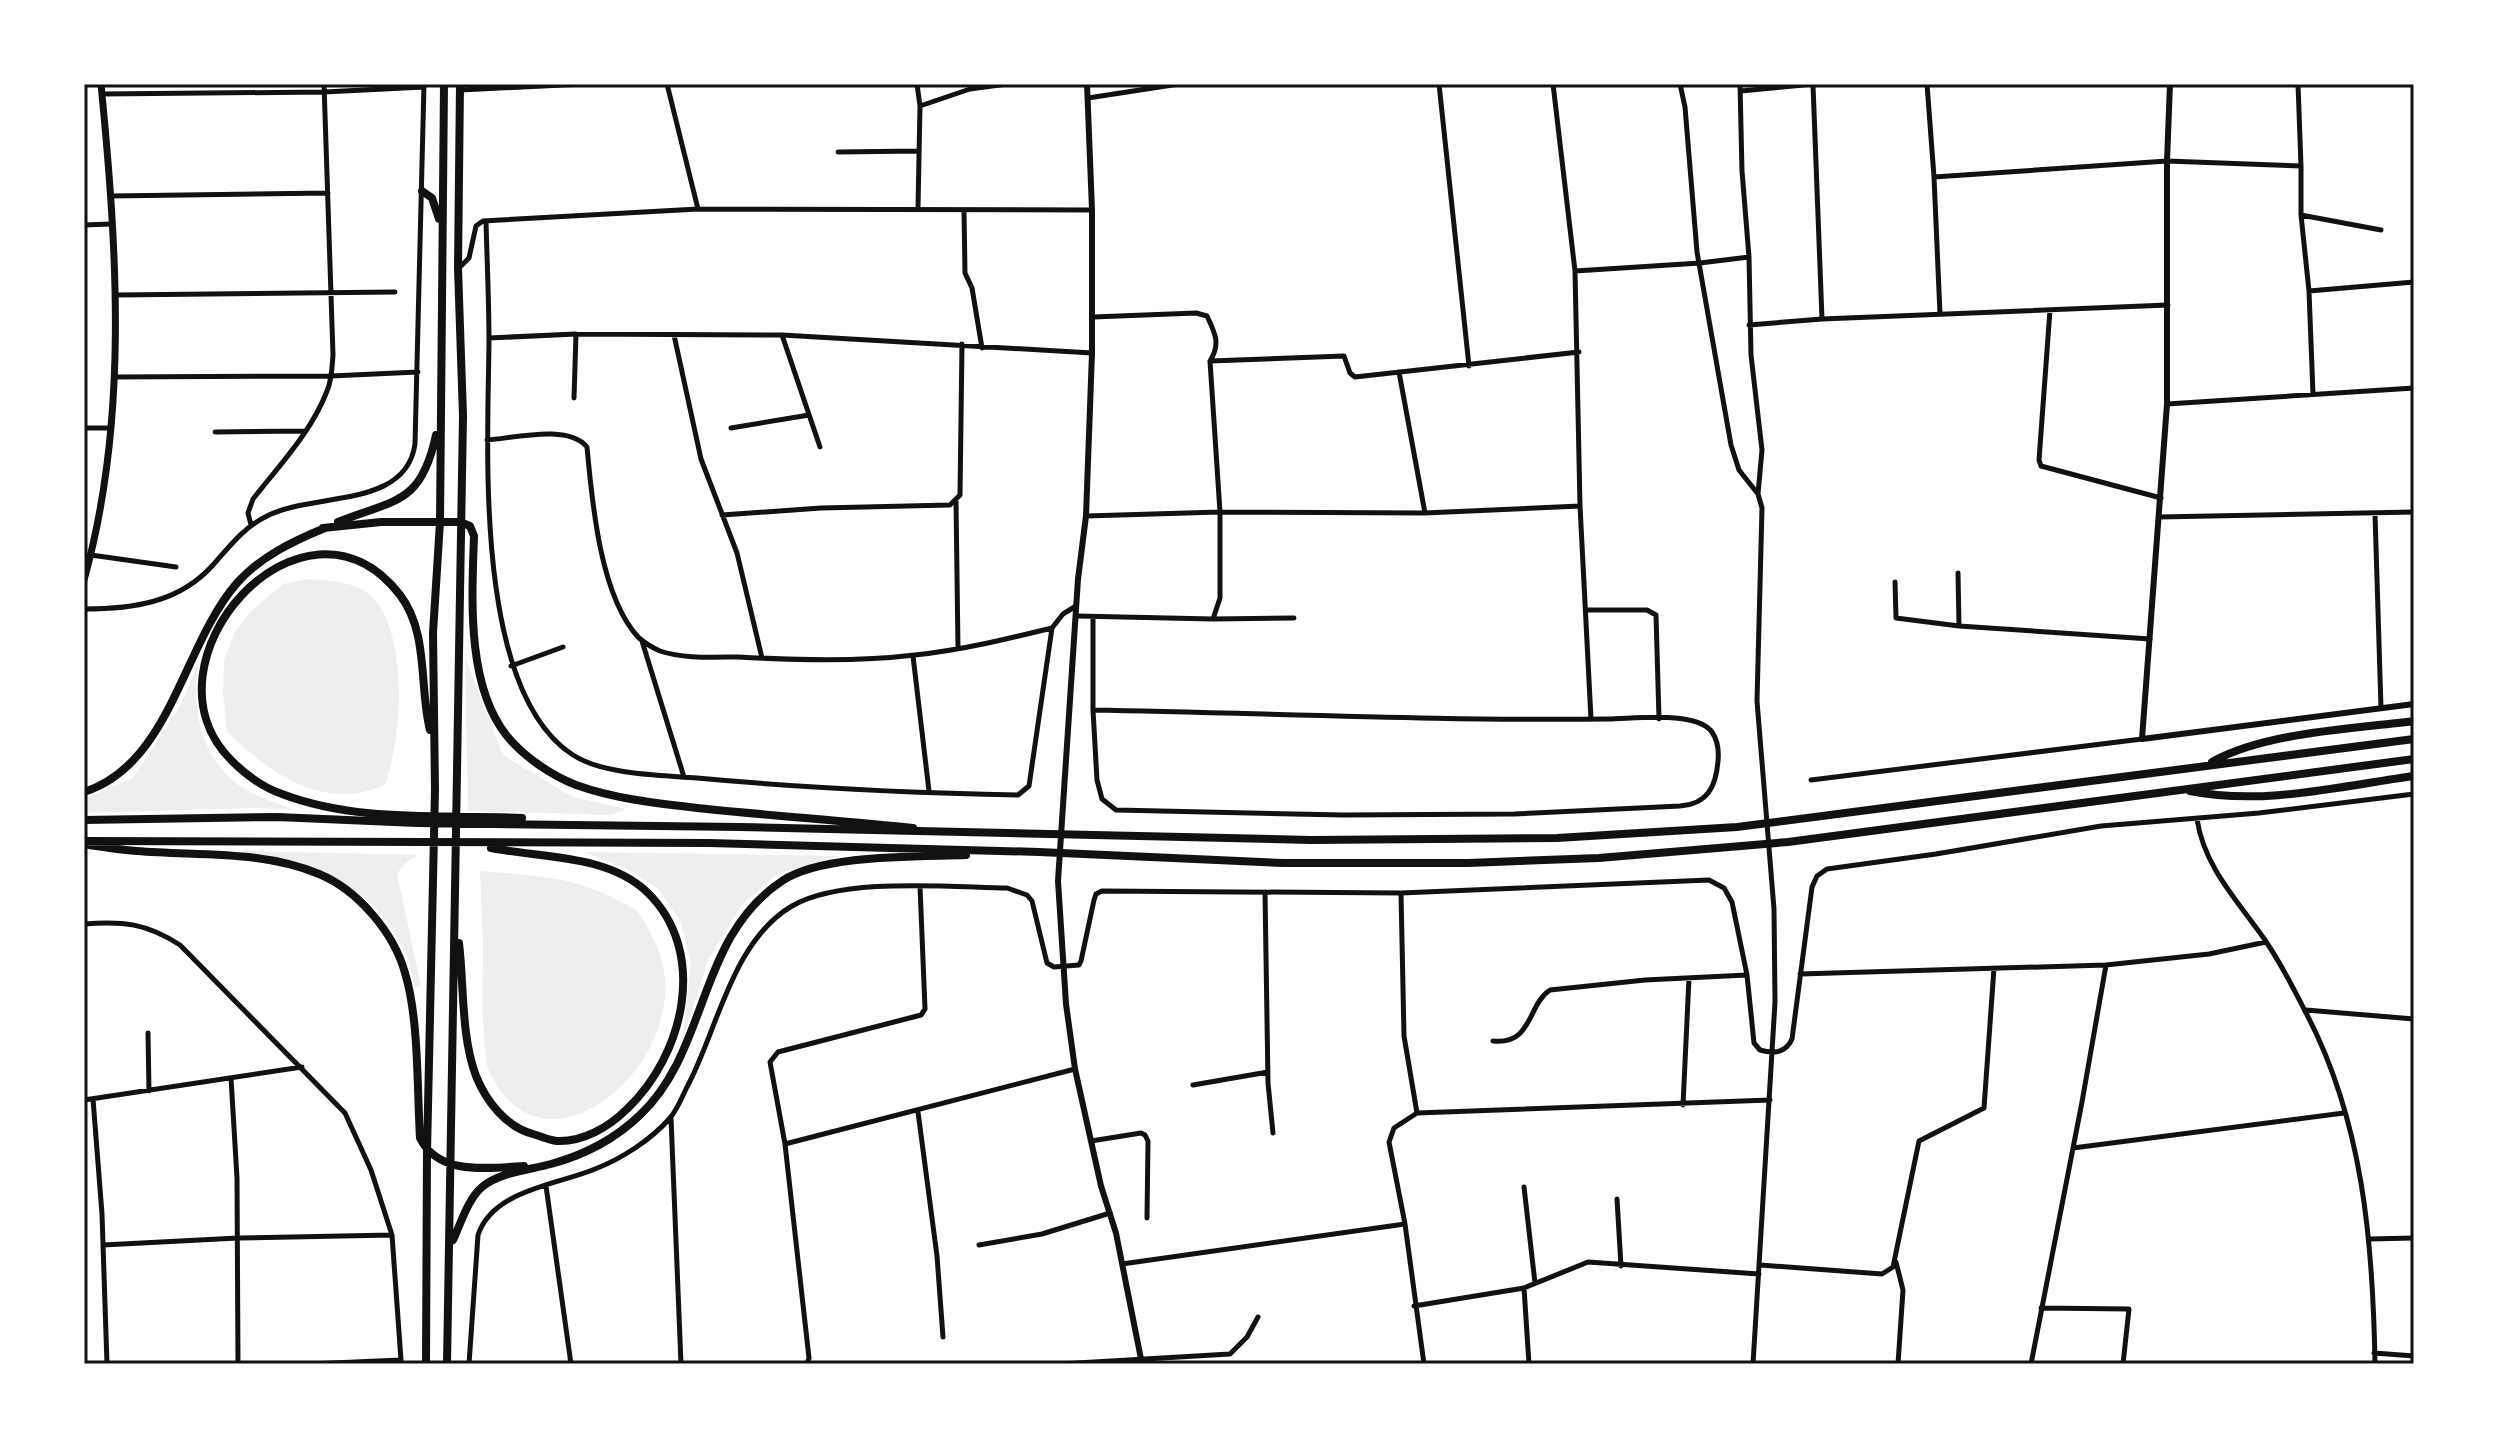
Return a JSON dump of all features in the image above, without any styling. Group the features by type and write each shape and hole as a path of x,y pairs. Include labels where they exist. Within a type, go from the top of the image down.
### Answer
{"highway":[{"path":"426,1364 435,790 433,633 440,522 444,84"},
{"path":"447,1364 463,416 458,268 460,87"},
{"path":"422,191 432,198 442,229"},
{"path":"84,792 95,789 124,770 149,742 172,703 198,642 236,584 266,558 323,528 386,506 410,492 425,472 439,419"},
{"path":"323,528 373,522 460,522 470,526 474,536 472,614 481,678 491,706 506,735 530,759 574,784 632,800 954,832"},
{"path":"433,744 418,637 410,613 382,575 360,561 326,554 296,558 271,569 259,579 223,620 206,655 202,713 214,742 250,778 280,794 320,806 363,813 508,817 563,824"},
{"path":"2207,765 2235,751 2265,742 2414,721"},
{"path":"84,820 277,817 417,823 1423,840 1663,832 1737,827 2414,739"},
{"path":"84,843 709,843 1039,852 1283,863 1468,863 1599,858 1725,848 2414,759"},
{"path":"2181,790 2227,796 2258,796 2414,776"},
{"path":"84,843 136,851 267,860 321,874 354,897 375,918 392,941 405,972 412,1008 420,1138 427,1152 451,1166 494,1168 553,1163"},
{"path":"456,921 469,1042 476,1075 489,1101 509,1123 528,1133 557,1141 587,1136 613,1123 655,1077 668,1055 677,1027 683,973 679,944 668,917 645,890 621,875 596,865 474,844"},
{"path":"451,1244 470,1204 483,1186 516,1171 553,1163 611,1139 641,1114 661,1091 679,1059 719,957 736,925 760,898 784,879 851,861 1039,852"}],"main road":[{"path":"84,580 96,536 112,428 114,377 116,295 101,84"}],"street":[{"path":"197,84 198,93"},
{"path":"251,525 248,513 253,499 305,431 322,403 331,376 324,84"},
{"path":"460,87 582,84"},
{"path":"667,84 698,209"},
{"path":"917,84 920,106 918,208"},
{"path":"920,106 970,89 1007,84"},
{"path":"1087,84 1092,210 1092,353 1086,516 1058,881 1066,1004 1075,1069 1122,1264 1141,1361"},
{"path":"1088,98 1179,84"},
{"path":"1439,84 1469,366"},
{"path":"1553,84 1575,271 1580,506 1591,719"},
{"path":"1680,84 1700,263 1734,458 1746,482 1758,494"},
{"path":"1927,84 1940,314"},
{"path":"2142,739 2167,404 2170,84"},
{"path":"2298,84 2301,215 2309,291 2313,394"},
{"path":"1753,1364 1774,1052 1775,955 1771,863 1757,701 1762,508 1758,494 1762,450 1749,325 1749,257 1742,171 1740,87 1813,85 1822,319"},
{"path":"84,609 135,607 174,594 203,575 251,525 286,508 381,489 396,481 407,468 414,452 418,372 424,86 324,92 102,94"},
{"path":"838,152 919,151"},
{"path":"1934,177 2167,161 2301,166"},
{"path":"110,196 328,193"},
{"path":"458,268 469,258 476,226 486,221 698,209 1092,210"},
{"path":"964,210 965,273 972,288 982,348"},
{"path":"2301,215 2381,230"},
{"path":"486,221 489,338 487,440 495,586 511,666 545,729 576,757 627,771 804,788 1018,795 1029,786 1052,628 1063,614 1077,605"},
{"path":"84,225 111,224"},
{"path":"1575,271 1749,257"},
{"path":"2309,291 2414,282"},
{"path":"116,295 395,292"},
{"path":"1749,325 1822,319 2169,305"},
{"path":"2050,310 2039,447 2041,466 2161,498"},
{"path":"1093,317 1191,313 1207,316 1217,337 1216,351 1210,361 1220,512 1220,598 1213,619"},
{"path":"489,338 576,334 782,335 1092,353"},
{"path":"574,398 576,334"},
{"path":"674,335 701,459 737,553 762,658"},
{"path":"782,335 820,447"},
{"path":"722,515 821,508 950,505 956,501 960,495 962,344"},
{"path":"1210,361 1341,355 1355,377 1579,352"},
{"path":"114,377 331,376 418,372"},
{"path":"1399,372 1425,513"},
{"path":"2167,404 2414,388"},
{"path":"731,428 809,415"},
{"path":"84,428 112,428"},
{"path":"215,432 305,431"},
{"path":"487,440 560,434 573,435 587,447 594,521 612,587 625,621 642,640 657,650 835,661 913,656 1052,628"},
{"path":"956,501 958,649"},
{"path":"1086,516 1220,512 1425,513 1580,506"},
{"path":"2159,517 2414,512"},
{"path":"2375,513 2381,708"},
{"path":"84,536 96,536"},
{"path":"91,555 176,567"},
{"path":"1958,573 1959,626"},
{"path":"1895,582 1896,618 1959,626 2150,639"},
{"path":"1587,610 1647,610 1655,613 1658,621 1659,719"},
{"path":"1077,616 1294,618"},
{"path":"1093,618 1093,710 1098,787 1106,803 1116,810 1343,815 1514,814 1680,806 1698,802 1711,790 1716,780 1717,741 1710,729 1687,718 1093,710"},
{"path":"642,640 684,777"},
{"path":"511,666 563,647"},
{"path":"913,656 929,791"},
{"path":"1811,780 2414,704"},
{"path":"469,1364 481,1224 501,1204 621,1157 671,1118 702,1060 736,972 750,946 778,916 803,900 822,894 872,887 1007,888 1027,895 1032,901 1047,963 1065,967 1079,965 1081,961 1094,900 1096,894 1102,891 1401,893 1709,880 1724,888 1730,896 1747,975 1754,1043 1760,1050 1774,1052 1785,1049 1790,1043 1813,883 1819,873 1827,869 1936,854 2069,830 2414,794"},
{"path":"2197,819 2206,855 2266,942 2305,1010 2329,1066 2361,1174 2369,1239 2375,1364"},
{"path":"807,1364 809,1358 785,1144 770,1062 778,1052 917,1017 923,1012 920,886"},
{"path":"1265,892 1268,1072 1273,1133"},
{"path":"1401,893 1404,1036 1417,1113"},
{"path":"84,924 136,924 180,945 345,1113 371,1170 392,1235 401,1362 309,1364"},
{"path":"1800,974 2106,965 2209,954 2266,942"},
{"path":"2031,1364 2106,965"},
{"path":"1760,1265 1882,1274 1893,1267 1919,1141 1984,1108 1994,968"},
{"path":"1493,1041 1509,1040 1519,1034 1543,994 1550,990 1747,975"},
{"path":"1683,1105 1689,978"},
{"path":"2305,1010 2414,1019"},
{"path":"148,1033 149,1091"},
{"path":"84,1100 302,1067"},
{"path":"785,1144 1075,1069"},
{"path":"1193,1085 1268,1072"},
{"path":"231,1078 236,1125 238,1364"},
{"path":"93,1099 107,1364"},
{"path":"1424,1364 1405,1224 1389,1142 1394,1128 1417,1113 1770,1100"},
{"path":"918,1112 937,1256 943,1337"},
{"path":"2073,1148 2344,1113"},
{"path":"671,1118 681,1364"},
{"path":"1091,1141 1141,1133 1145,1135 1148,1141 1147,1218"},
{"path":"546,1186 571,1364"},
{"path":"1524,1187 1535,1283"},
{"path":"1617,1199 1621,1266"},
{"path":"979,1245 1042,1234 1110,1213"},
{"path":"1122,1264 1405,1224"},
{"path":"103,1245 392,1235"},
{"path":"2369,1239 2414,1238"},
{"path":"1896,1261 1903,1290 1898,1364"},
{"path":"1414,1306 1524,1288 1588,1262 1759,1274"},
{"path":"1524,1288 1529,1364"},
{"path":"2041,1308 2129,1309 2123,1364"},
{"path":"1060,1364 1230,1354 1247,1337 1258,1317"},
{"path":"2374,1353 2414,1356"}],"shaded area":[{"path":"309,579 340,582 363,590 382,611 391,633 397,658 398,714 385,785 340,794 319,791 280,774 227,732 223,694 224,660 235,632 250,612 283,584"},
{"path":"465,657 503,755 573,797 626,809 611,815 468,811"},
{"path":"198,664 198,713 206,744 214,759 243,788 293,810 253,808 84,813 84,799 133,778 180,706"},
{"path":"241,851 418,855 404,864 397,874 421,986 415,987 408,960 394,932 379,912 360,895 317,871"},
{"path":"583,852 840,856 778,873 741,906 708,960 682,1042 691,964 680,920 657,888 627,869"},
{"path":"480,871 549,878 599,891 637,911 652,937 665,978 661,1020 643,1059 616,1091 583,1113 548,1119 516,1106 489,1071 483,1021"}]}
